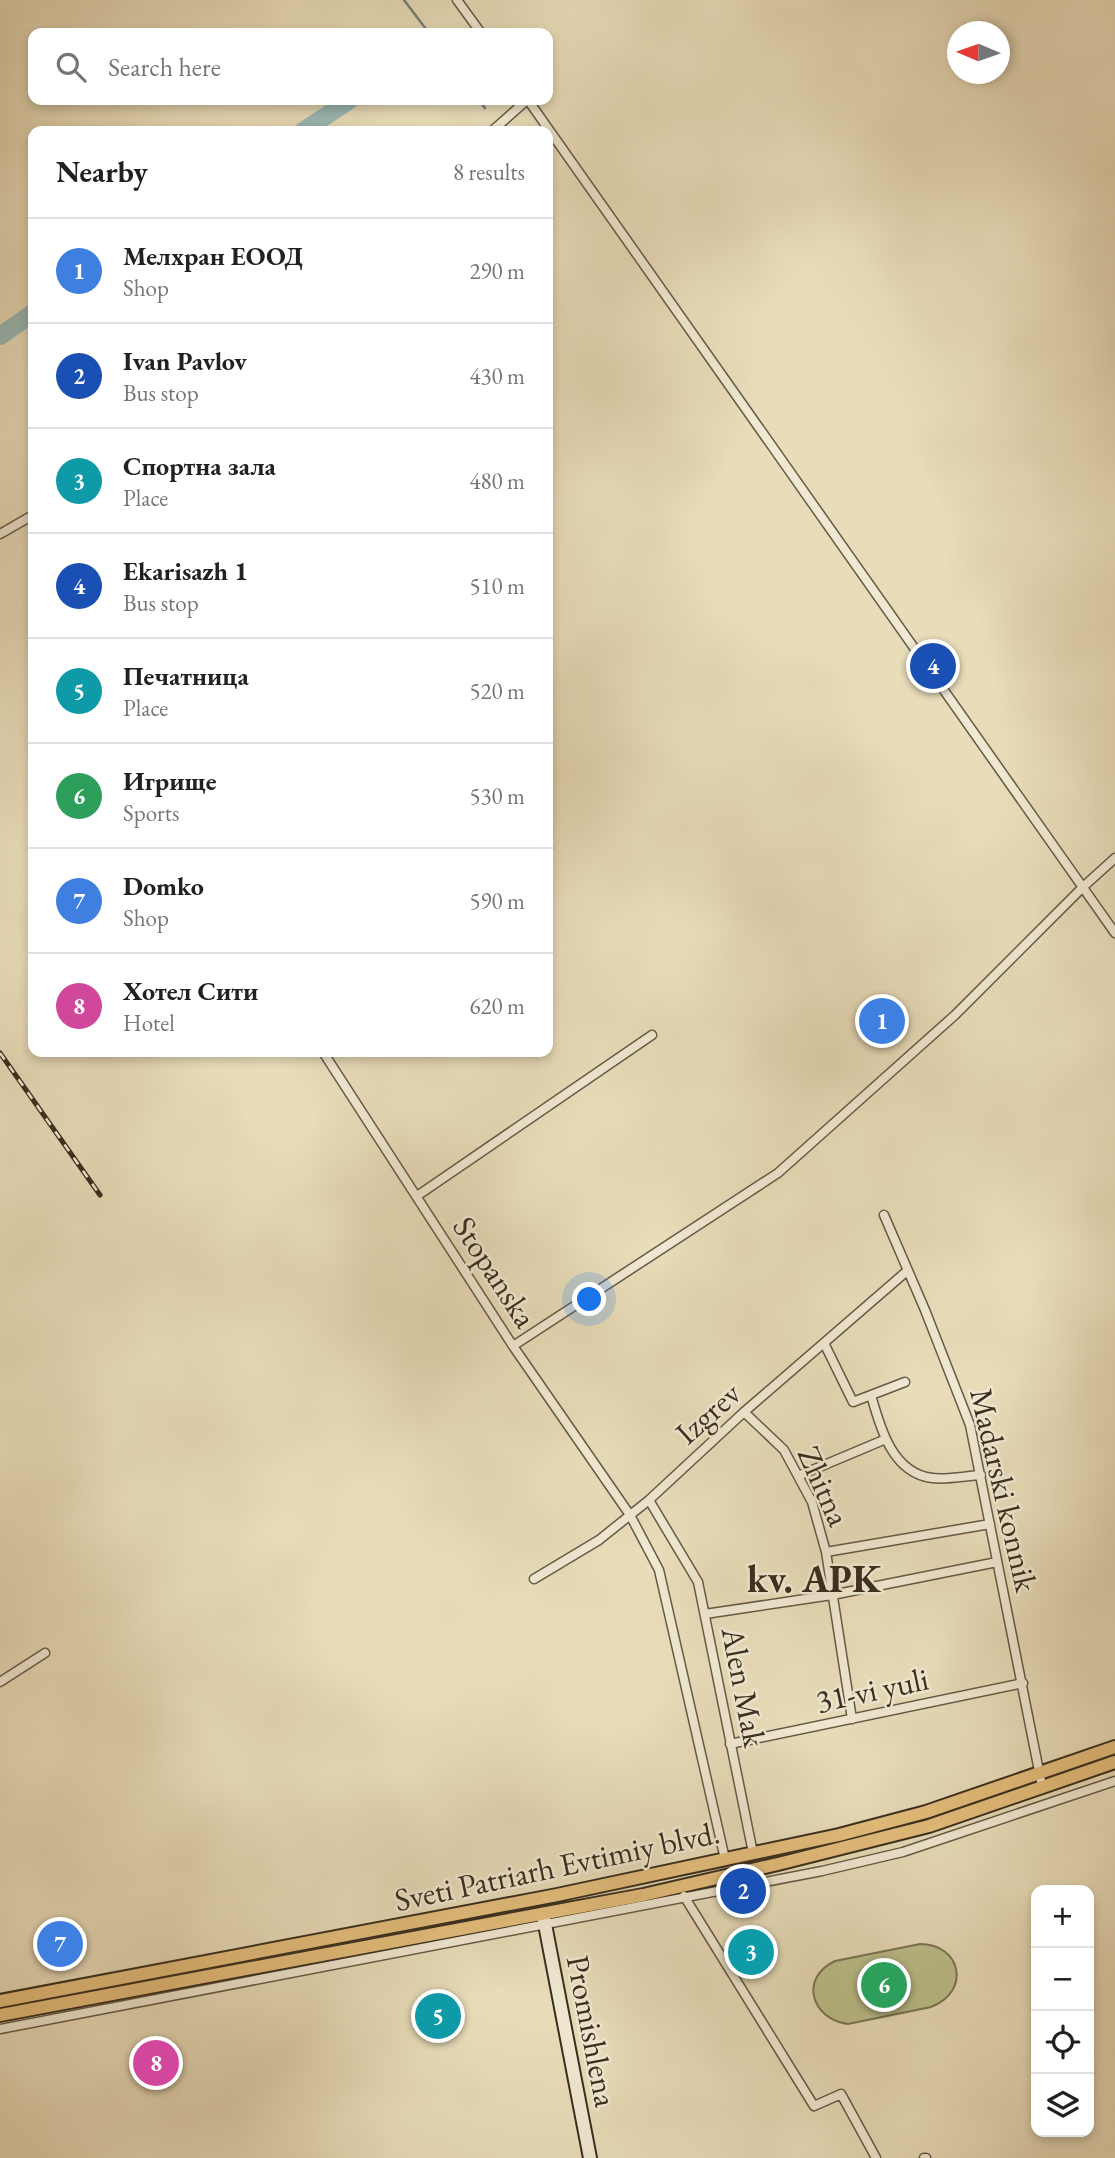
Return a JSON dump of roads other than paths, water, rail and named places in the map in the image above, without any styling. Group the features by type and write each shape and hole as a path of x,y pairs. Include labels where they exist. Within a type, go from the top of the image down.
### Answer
{"main road":[{"name":"Sveti Patriarh Evtimiy blvd.","path":"0,2001 570,1893 839,1835 926,1812 1115,1746"},
{"name":"Sveti Patriarh Evtimiy blvd.","path":"0,2015 544,1919 929,1826 1115,1762"},
{"path":"518,1903 544,1919 570,1893"},
{"name":"Promishlena","path":"544,1919 590,2158"}],"street":[{"path":"457,0 477,28"},
{"path":"498,126 522,105"},
{"path":"532,105 546,126"},
{"path":"553,135 1115,933"},
{"path":"0,534 28,517"},
{"path":"513,1346 778,1173 956,1015 1115,858"},
{"path":"417,1196 652,1035"},
{"name":"Stopanska","path":"326,1057 513,1346 630,1515 659,1570 725,1859"},
{"name":"Madarski konnik","path":"884,1215 970,1425 1042,1786"},
{"name":"Izgrev","path":"534,1579 599,1540 649,1500 744,1412 907,1271"},
{"path":"824,1343 853,1402 905,1382"},
{"path":"871,1395 880,1428 886,1439 903,1464 915,1473 932,1478 981,1475"},
{"name":"Zhitna","path":"744,1412 785,1450 812,1502 827,1552 852,1719"},
{"path":"798,1476 886,1439"},
{"name":"Alen Mak","path":"649,1500 698,1582 753,1853"},
{"path":"827,1552 990,1524"},
{"path":"705,1614 832,1595 997,1562"},
{"path":"0,1682 46,1653"},
{"name":"31-vi yuli","path":"730,1744 1023,1684"},
{"path":"0,2029 544,1919 687,1898 822,1871 903,1852 1115,1781"},
{"path":"673,1887 687,1898 814,2106 841,2094 876,2158"}],"waterway":[{"path":"404,0 425,28"},
{"path":"311,126 342,105"},
{"path":"0,336 28,316"}],"railway":[{"path":"0,1053 100,1195"}],"place":[{"name":"Ekarisazh 1","path":"933,666"},
{"name":"Мелхран ЕООД","path":"882,1021"},
{"name":"Ivan Pavlov","path":"743,1891"},
{"name":"Domko","path":"60,1944"},
{"name":"Спортна зала","path":"751,1952"},
{"name":"Игрище","path":"884,1985"},
{"name":"Печатница","path":"438,2016"},
{"name":"Хотел Сити","path":"156,2063"}],"district":[{"name":"kv. APK","path":"814,1579"}]}
